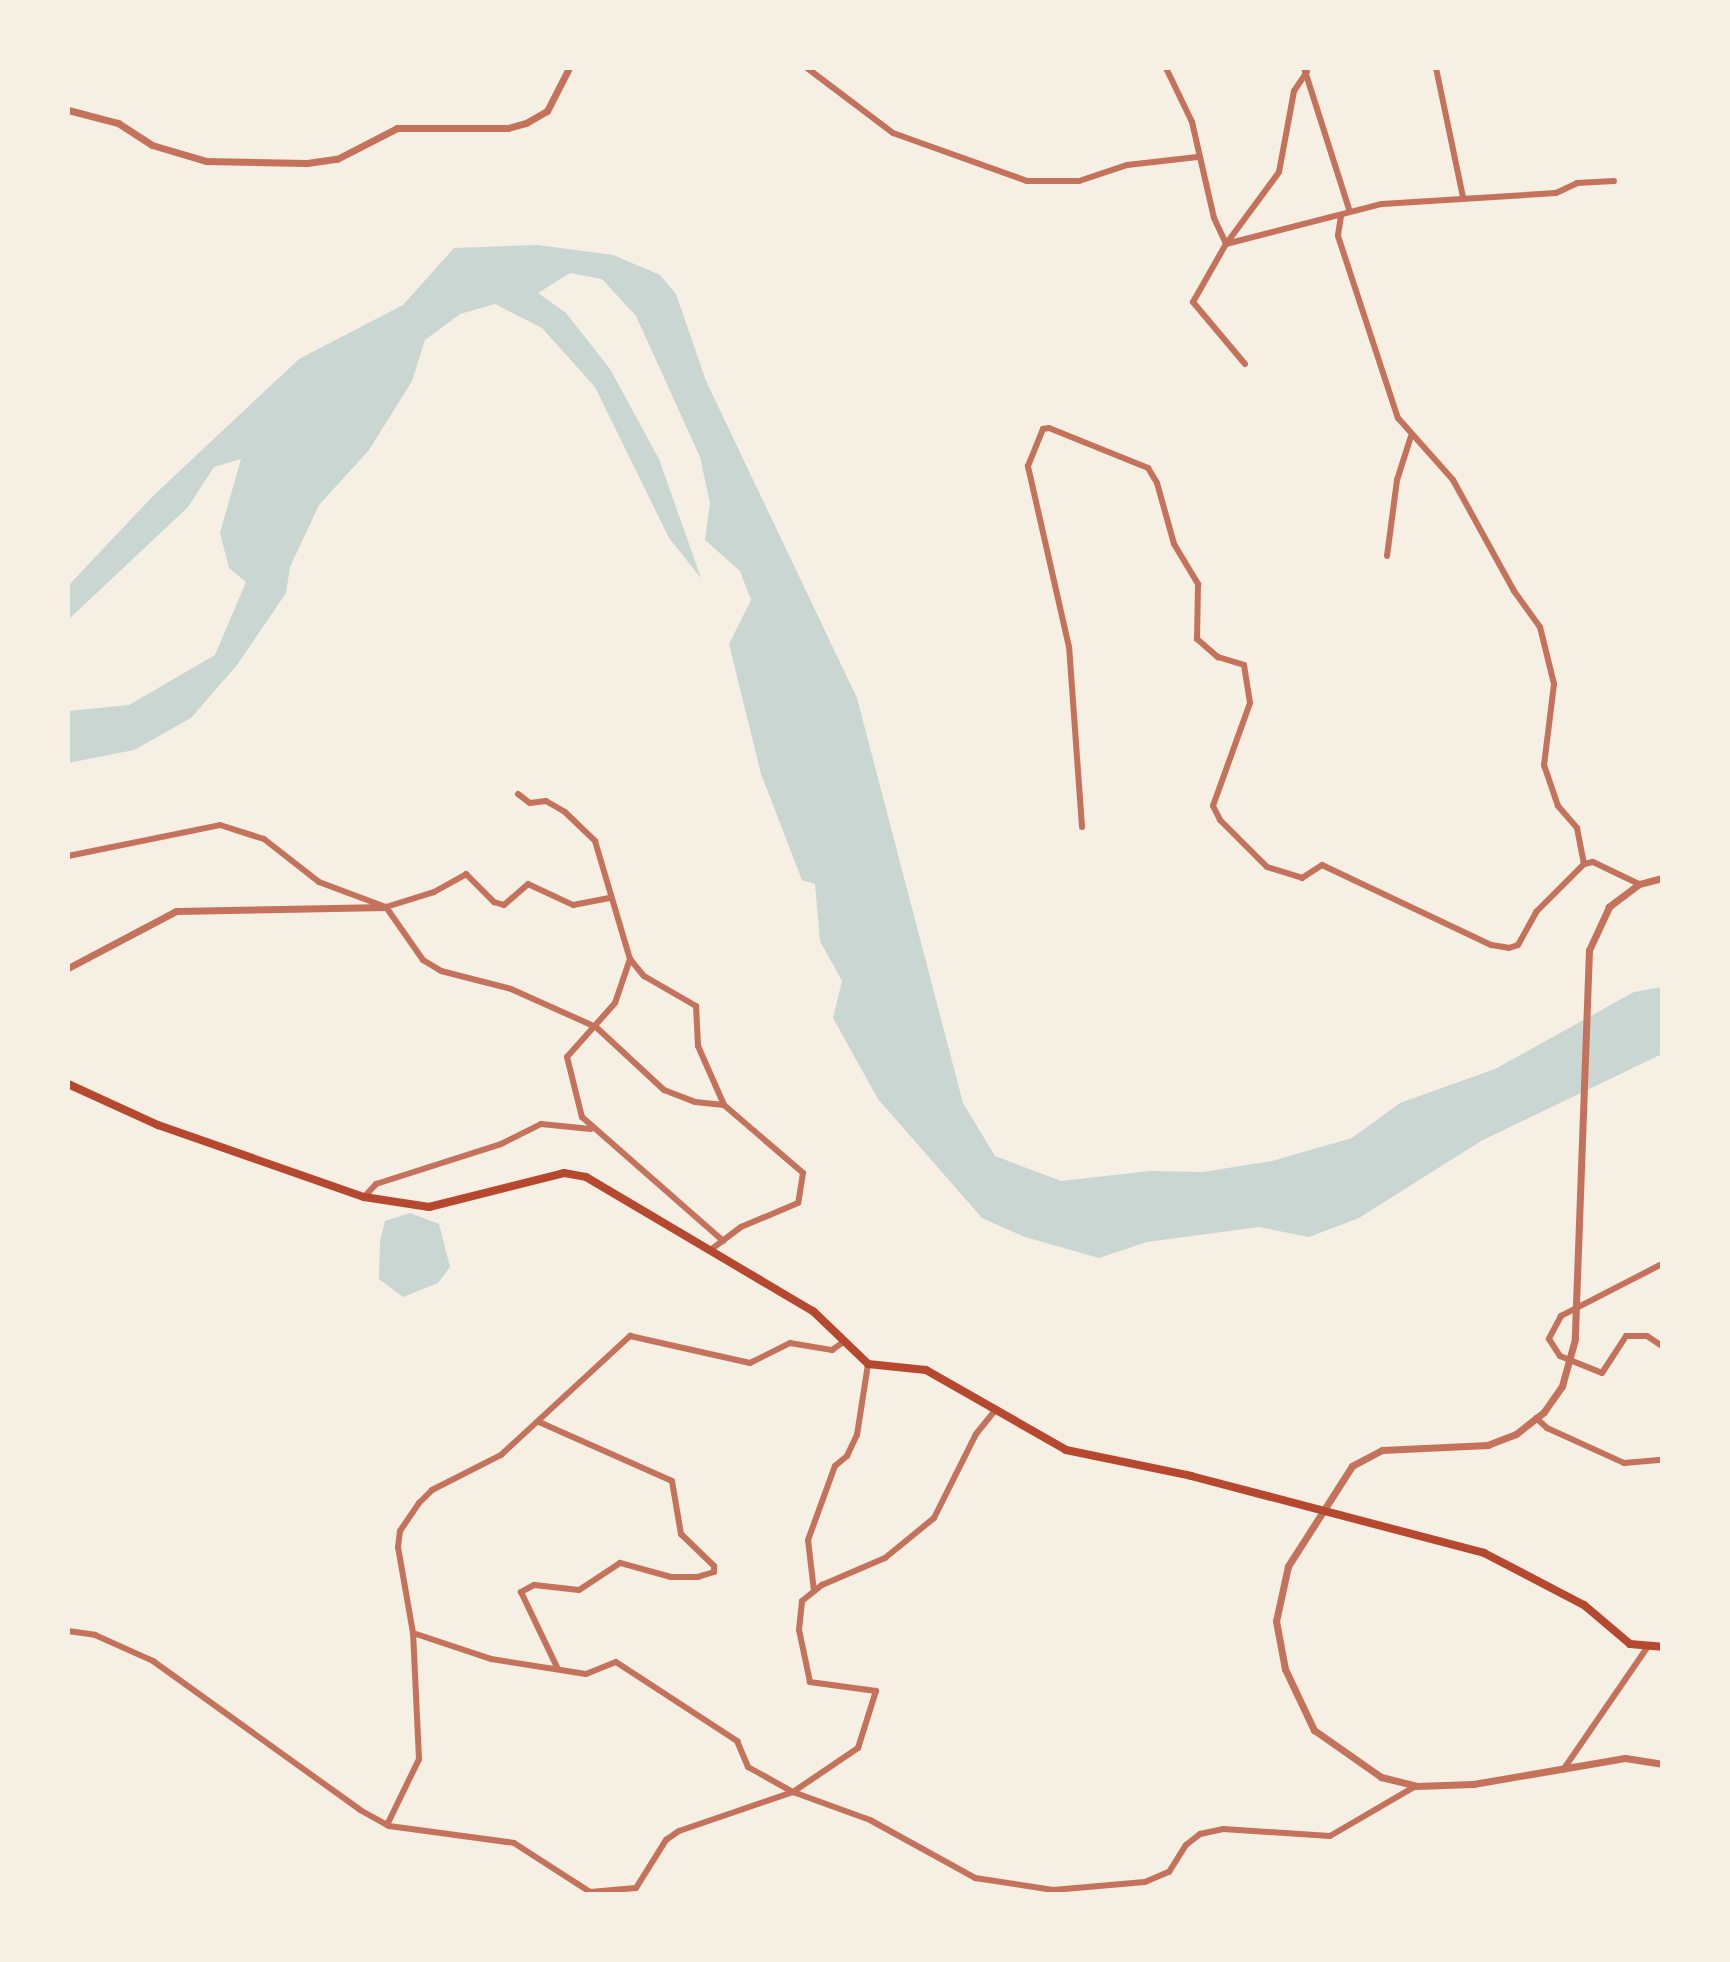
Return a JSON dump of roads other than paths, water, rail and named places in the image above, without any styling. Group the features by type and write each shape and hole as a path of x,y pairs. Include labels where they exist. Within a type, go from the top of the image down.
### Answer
{"main road":[{"path":"68,1084 158,1125 364,1197 429,1207 564,1173 602,1185 813,1311 842,1343 868,1364 926,1370 1066,1450 1191,1476 1320,1513 1484,1553 1553,1586 1584,1605 1614,1634 1647,1648 1662,1647"}],"street":[{"path":"68,110 110,120 152,145 214,163 307,163 337,159 397,128 508,128 526,123 547,111 569,68"},
{"path":"807,68 893,133 1027,181 1079,181 1127,165 1198,157"},
{"path":"1166,68 1192,122 1198,157 1226,244"},
{"path":"1436,68 1463,197"},
{"path":"1306,70 1349,209"},
{"path":"1245,364 1193,302 1226,244 1279,172 1294,91 1306,70"},
{"path":"1226,244 1341,216 1349,209 1463,197 1556,193 1577,183 1614,181"},
{"path":"1341,216 1338,236 1398,418 1453,480 1514,591 1540,627 1554,684 1544,765 1558,806 1577,828 1584,864"},
{"path":"1082,827 1069,647 1028,466 1033,448 1049,428 1148,468 1157,483 1174,544 1198,584 1197,639 1218,657 1244,665 1250,703 1213,806 1220,820 1267,867 1302,878 1322,865 1491,945 1509,948 1518,945 1536,912 1584,864 1593,862 1639,884"},
{"path":"1387,556 1397,480 1411,436"},
{"path":"518,794 530,803 546,801 565,812 595,841 609,898 621,917 630,959 644,976 696,1006 698,1046 724,1105 803,1173 805,1183 792,1208 741,1227 710,1250"},
{"path":"68,856 220,825 264,839 319,882 386,907 423,960 441,971 511,989 596,1027 664,1090 695,1102 724,1105"},
{"path":"68,968 176,911 386,907 434,892 466,874 494,902 504,905 528,884 573,905 609,898"},
{"path":"1662,878 1639,884 1609,907 1594,930 1587,965 1574,1354 1554,1398 1516,1434 1488,1445 1407,1447 1365,1456 1340,1479 1288,1566 1277,1599 1285,1669 1314,1730 1371,1772 1416,1786 1563,1771 1625,1758 1662,1764"},
{"path":"630,959 615,1003 567,1057 582,1117 591,1129 723,1241"},
{"path":"364,1197 376,1184 501,1144 541,1124 591,1129"},
{"path":"1661,1343 1647,1336 1626,1336 1602,1373 1560,1356 1549,1339 1561,1316 1662,1264"},
{"path":"387,1825 419,1759 413,1633 401,1581 400,1531 432,1490 501,1455 630,1336 750,1363 790,1343 832,1350 842,1343"},
{"path":"814,1591 808,1540 835,1466 847,1456 857,1435 868,1364"},
{"path":"68,1631 95,1635 153,1661 387,1825 514,1843 538,1854 570,1882 604,1892 636,1888 666,1840 679,1831 793,1792 858,1748 878,1696 864,1685 810,1682 799,1630 802,1601 814,1591 885,1558 934,1518 976,1434 996,1409"},
{"path":"1536,1418 1547,1428 1624,1463 1660,1460 1662,1449"},
{"path":"539,1422 672,1481 681,1534 714,1566 714,1572 698,1577 671,1577 620,1563 579,1590 534,1585 521,1592 557,1667"},
{"path":"413,1633 491,1659 586,1674 610,1662 627,1667 737,1741 748,1767 793,1792 870,1820 975,1878 1053,1890 1161,1879 1186,1845 1200,1834 1223,1829 1330,1836 1416,1786"},
{"path":"1563,1771 1647,1648"}]}
